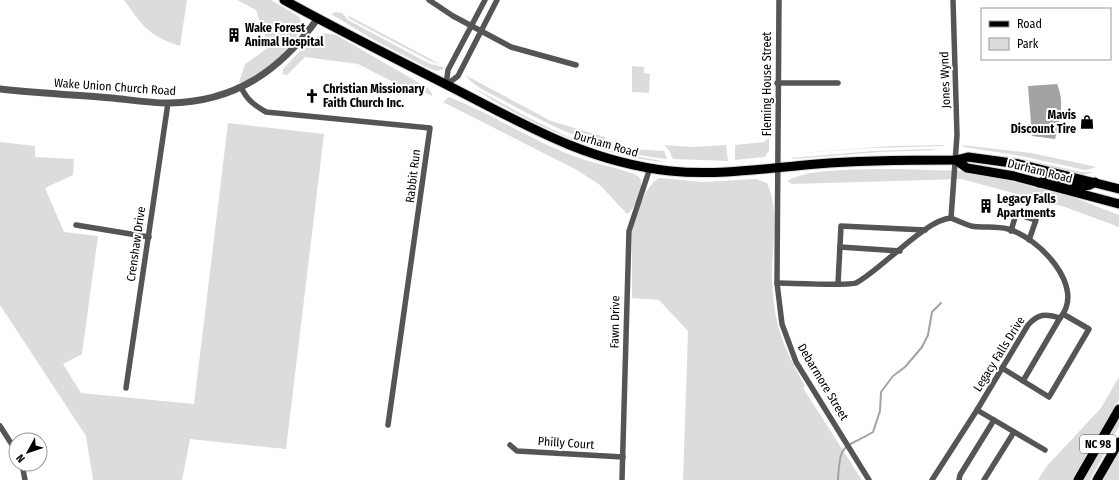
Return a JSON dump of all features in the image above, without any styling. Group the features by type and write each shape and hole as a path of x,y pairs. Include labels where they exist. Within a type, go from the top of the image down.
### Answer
{"main road":[{"name":"Durham Road","path":"284,0 446,85 562,143 606,159 650,168 699,173 874,160 956,160 968,157 1019,164 1119,189"},
{"name":"Durham Road","path":"956,160 967,168 1039,183 1119,204"},
{"path":"1039,183 1049,178 1084,186 1095,182"},
{"name":"NC 98","path":"1078,480 1119,409"},
{"name":"NC 98","path":"1097,480 1119,442"}],"street":[{"path":"429,0 480,32 511,47 576,65"},
{"path":"446,85 448,70 485,0"},
{"path":"446,85 458,76 497,0"},
{"name":"Fleming House Street","path":"777,168 779,0"},
{"name":"Jones Wynd","path":"953,0 956,89 956,160"},
{"name":"Wake Union Church Road","path":"0,89 168,103 211,99 242,87 258,78 286,56 305,36 318,18"},
{"path":"777,83 838,83"},
{"name":"Rabbit Run","path":"242,87 246,97 254,106 266,112 430,128 388,425"},
{"name":"Crenshaw Drive","path":"126,388 168,103"},
{"path":"952,218 956,160"},
{"name":"Fawn Drive","path":"622,480 629,231 650,168"},
{"name":"Debarmore Street","path":"777,168 777,283 782,324 796,362 869,480"},
{"path":"1011,231 1016,214 1036,220 1029,240"},
{"path":"777,283 855,284 900,251 925,230 939,222 952,218 970,226 1011,231 1036,244 1064,276 1068,290 1066,310 1023,381"},
{"path":"76,225 148,237"},
{"path":"838,284 840,226 925,230"},
{"path":"840,247 900,251"},
{"name":"Legacy Falls Drive","path":"932,480 1035,317 1049,314 1061,316"},
{"path":"1002,368 1049,397 1090,330 1061,316"},
{"path":"977,410 1045,450"},
{"path":"959,480 960,475 994,420"},
{"path":"0,426 8,438"},
{"path":"984,480 1014,432"},
{"name":"Philly Court","path":"510,445 517,450 623,457"}],"green space":[{"path":"124,0 187,0 180,46 160,38 147,29"},
{"path":"237,0 271,0 298,16 302,23 294,40 278,58 259,74 242,83 239,82 245,64 269,47 256,10"},
{"path":"336,12 342,13 348,20 430,64 443,67 444,69 437,71 426,67 374,40 331,14"},
{"path":"347,15 440,64 430,61 350,19"},
{"path":"323,33 336,35 428,88 432,96 409,85 407,89 358,64 305,57 287,75 283,74 283,69 311,40"},
{"path":"632,66 644,67 644,73 650,74 649,93 632,92"},
{"path":"465,75 551,121 605,137 605,142 632,149 664,151 667,159 625,152 604,146 546,123 485,91 469,80"},
{"path":"469,85 529,118 575,140 615,152 667,162 653,161 609,152 588,145 567,137 526,119"},
{"path":"449,97 483,112 567,154 636,175 641,181 639,197 627,214 600,185 575,169 443,102"},
{"path":"228,123 324,134 286,449 190,439 182,480 93,480 86,436 0,305 0,142 35,146 35,157 74,159 73,175 45,188 64,232 98,236 82,354 63,364 81,393 194,404"},
{"path":"769,138 769,150 765,157 735,160 735,145 764,142"},
{"path":"664,145 692,147 726,145 728,161 673,159 669,150"},
{"path":"945,145 871,148 788,154 890,146"},
{"path":"962,145 1031,153 1097,167 1085,170 1021,156 964,147"},
{"path":"940,150 879,152 794,159 790,158 874,151"},
{"path":"968,152 1018,158 1082,172 1094,172 1083,175 1028,162"},
{"path":"896,169 964,171 980,173 1073,197 1119,215 1119,227 1065,207 961,179 792,184 787,181 810,173 824,171"},
{"path":"660,178 702,182 756,179 767,183 771,194 774,216 772,274 774,306 780,333 790,358 805,386 803,388 862,480 683,480 688,331 659,300 632,298 632,231 638,210 646,193 650,186"},
{"path":"1119,377 1119,400 1073,480 1038,480 1046,467 1101,408"},
{"path":"1119,417 1119,426 1090,480 1083,480"},
{"path":"1119,450 1119,480 1102,480"}],"shaded area":[{"path":"1057,84 1061,98 1061,111 1055,139 1032,136 1028,86"}],"waterway":[{"path":"838,480 842,452 849,445 873,432 880,411 881,392 893,376 905,367 922,347 928,335 932,312 941,303"}],"place":[{"name":"Wake Forest Animal Hospital","path":"234,35"},
{"name":"Christian Missionary Faith Church Inc.","path":"312,96"},
{"name":"Mavis Discount Tire","path":"1087,122"},
{"name":"Legacy Falls Apartments","path":"986,206"}]}
